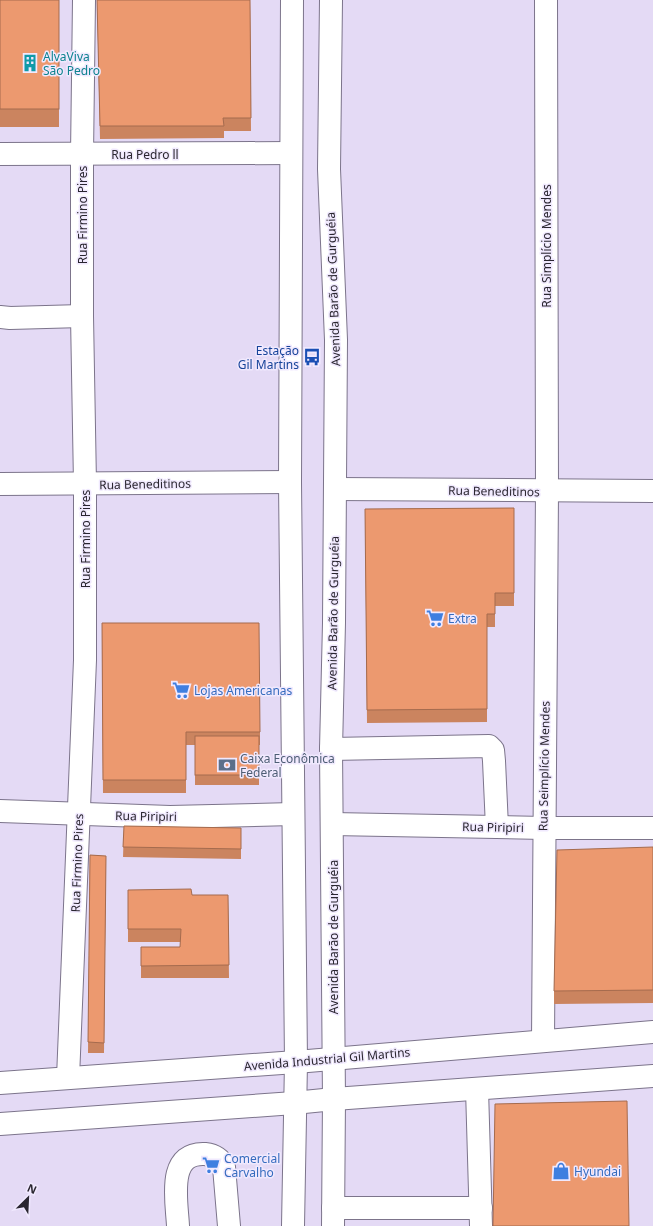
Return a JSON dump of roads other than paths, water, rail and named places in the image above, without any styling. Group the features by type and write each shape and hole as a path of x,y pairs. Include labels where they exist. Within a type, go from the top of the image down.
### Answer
{"main road":[{"name":"Rua Firmino Pires","path":"68,1078 85,660 85,484 82,316 84,0"},
{"path":"292,0 290,482 292,814 296,1062 294,1104 293,1226"},
{"name":"Avenida Barão de Gurguéia","path":"332,0 329,169 336,340 331,749 334,1058 333,1217"},
{"name":"Rua Simplício Mendes","path":"546,0 547,491"},
{"name":"Rua Pedro ll","path":"0,154 291,154"},
{"path":"0,317 82,316"},
{"name":"Rua Beneditinos","path":"0,484 290,482"},
{"name":"Rua Beneditinos","path":"335,489 653,491"},
{"name":"Rua Seimplício Mendes","path":"543,1041 547,491"},
{"path":"331,749 489,746 493,750 494,760 497,827"},
{"name":"Rua Piripiri","path":"0,811 170,817 292,814"},
{"name":"Rua Piripiri","path":"332,824 544,828 653,828"},
{"name":"Avenida Industrial Gil Martins","path":"0,1083 296,1062 653,1032"},
{"path":"0,1124 294,1104 334,1099 653,1076"},
{"path":"333,1217 481,1217 477,1089"},
{"path":"178,1226 176,1187 177,1172 182,1162 191,1156 204,1154 216,1157 221,1161 224,1167 229,1226"}],"place":[{"name":"AlvaViva São Pedro","path":"30,63"},
{"name":"Estação Gil Martins","path":"312,357"},
{"name":"Extra","path":"435,618"},
{"name":"Lojas Americanas","path":"181,690"},
{"name":"Caixa Econômica Federal","path":"227,765"},
{"name":"Comercial Carvalho","path":"211,1165"},
{"name":"Hyundai","path":"561,1171"}]}
